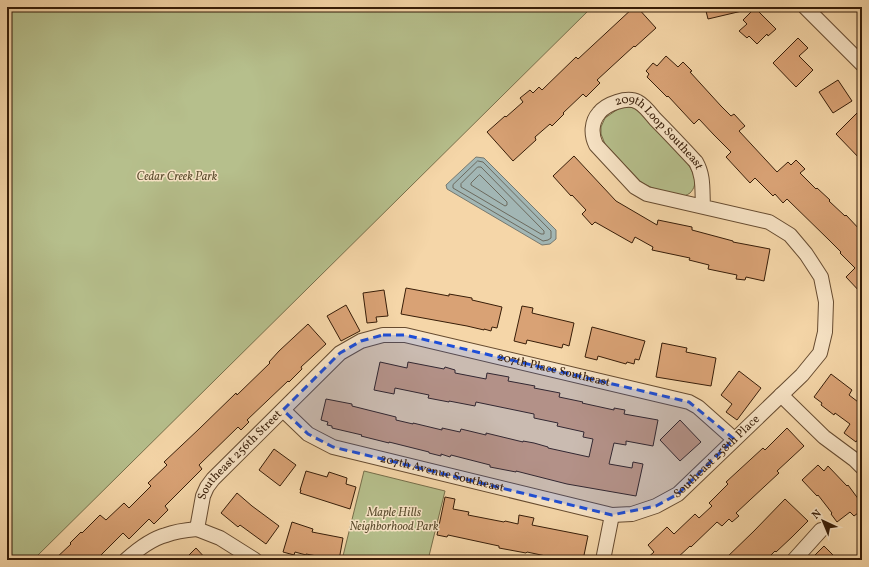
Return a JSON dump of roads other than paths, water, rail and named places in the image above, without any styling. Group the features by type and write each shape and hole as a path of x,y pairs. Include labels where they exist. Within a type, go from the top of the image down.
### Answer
{"street":[{"path":"805,7 862,64"},
{"name":"209th Loop Southeast","path":"703,206 702,175 696,162 638,102 630,100 620,101 610,105 599,113 595,120 592,132 596,145 635,187 647,194 769,222 790,235 806,254 820,277 826,302 825,332"},
{"name":"Southeast 258th Place","path":"612,515 632,514 656,506 678,494 802,375 820,353 825,332"},
{"name":"207th Place Southeast","path":"361,341 383,335 405,335 689,402 698,407 734,439"},
{"name":"Southeast 256th Street","path":"197,528 203,496 213,479 340,354 361,341"},
{"path":"781,395 824,437 862,467"},
{"name":"207th Avenue Southeast","path":"283,410 308,434 334,447 612,515"},
{"path":"603,560 612,515"},
{"path":"126,560 145,545 164,535 197,528 220,538 255,560"},
{"path":"794,560 822,530"}],"water":[{"path":"476,157 484,158 556,230 556,239 550,244 542,245 447,189 446,185"}],"park label":[{"name":"Cedar Creek Park","path":"177,177"},
{"name":"Maple Hills Neighborhood Park","path":"394,520"}]}
